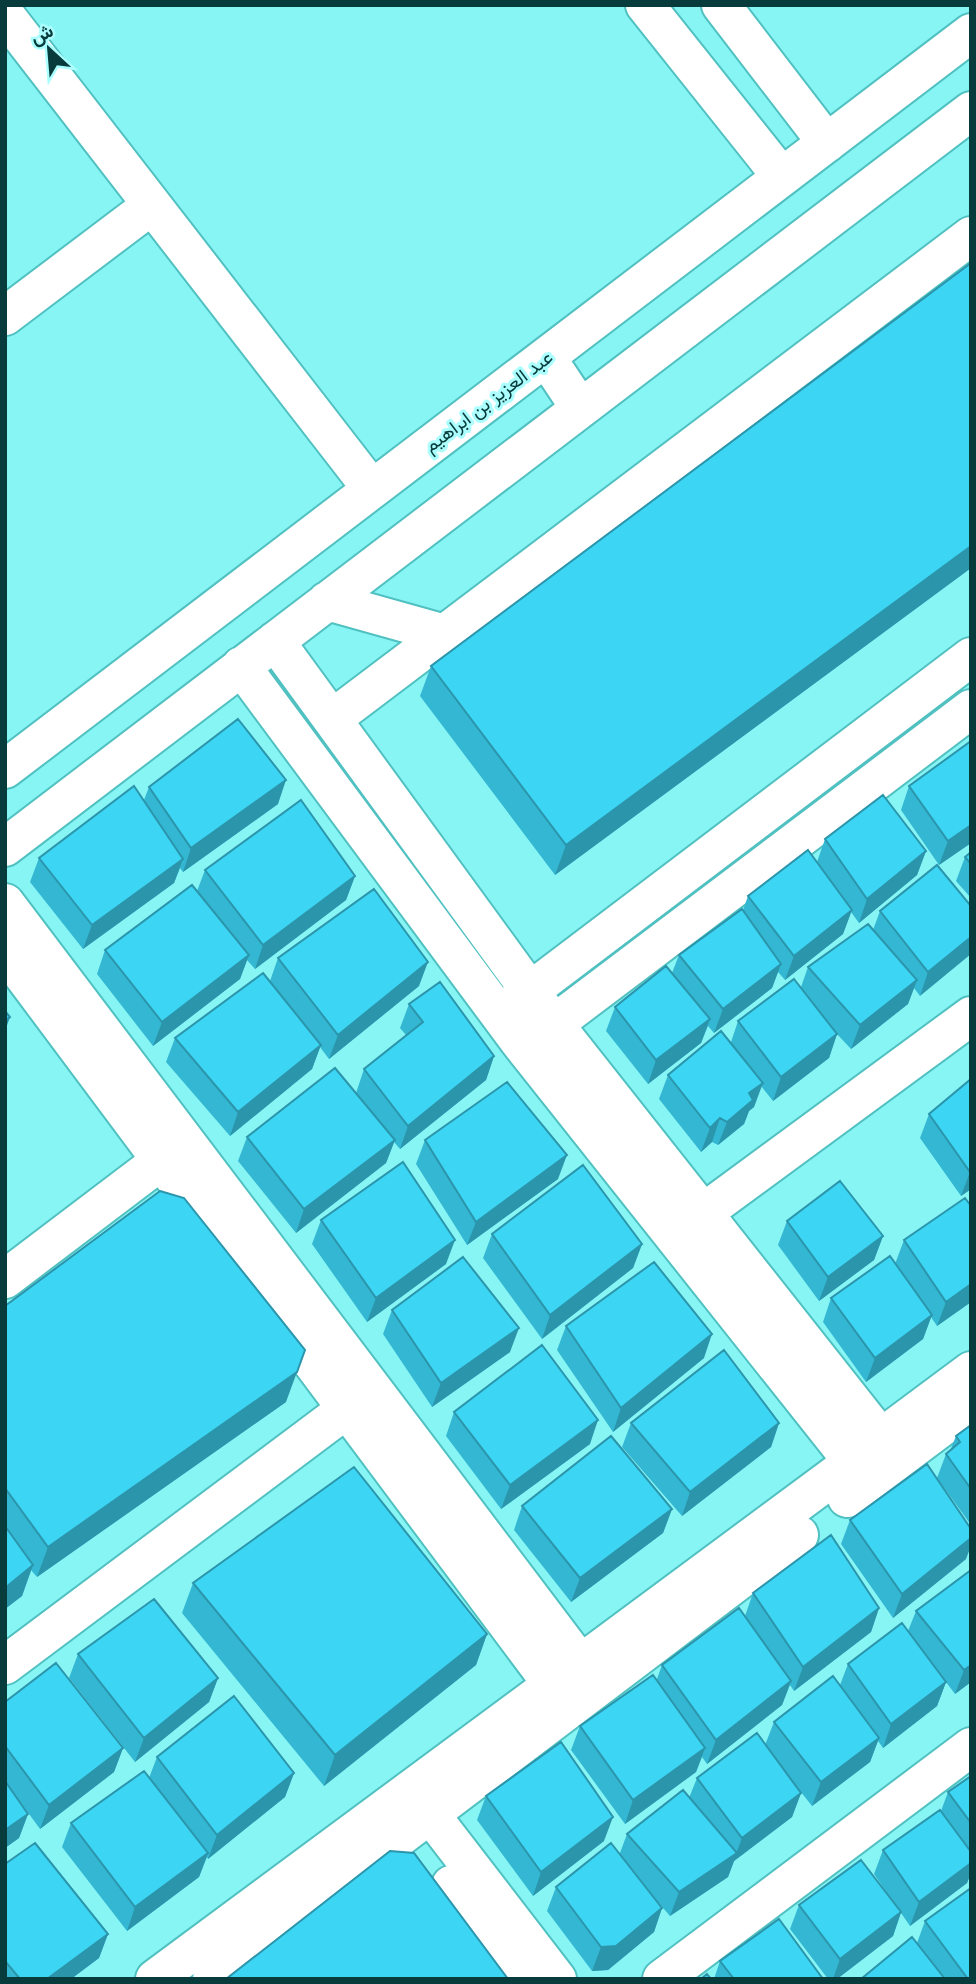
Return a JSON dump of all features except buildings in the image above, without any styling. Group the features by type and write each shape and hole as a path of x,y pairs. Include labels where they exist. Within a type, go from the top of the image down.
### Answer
{"street":[{"path":"645,5 782,177"},
{"path":"721,5 827,143"},
{"path":"5,15 372,489"},
{"name":"عبد العزيز بن ابراهيم","path":"5,769 971,33"},
{"path":"5,847 971,111"},
{"path":"5,316 152,205"},
{"path":"332,719 971,236"},
{"path":"546,357 580,408"},
{"path":"327,601 445,634"},
{"path":"275,641 554,1024 708,1220 867,1450"},
{"path":"509,1028 530,990 971,657"},
{"path":"241,666 509,1028 867,1450"},
{"path":"509,1028 554,1024 971,709"},
{"path":"5,904 566,1674"},
{"path":"5,951 348,1408 566,1674"},
{"path":"708,1220 971,1016"},
{"path":"708,1220 971,1039"},
{"path":"5,1279 162,1160"},
{"path":"155,1979 971,1371"},
{"path":"212,1979 971,1405"},
{"path":"5,1665 348,1408"},
{"path":"662,1979 971,1747"},
{"path":"419,1822 522,1979"},
{"path":"419,1822 557,1979"}]}
